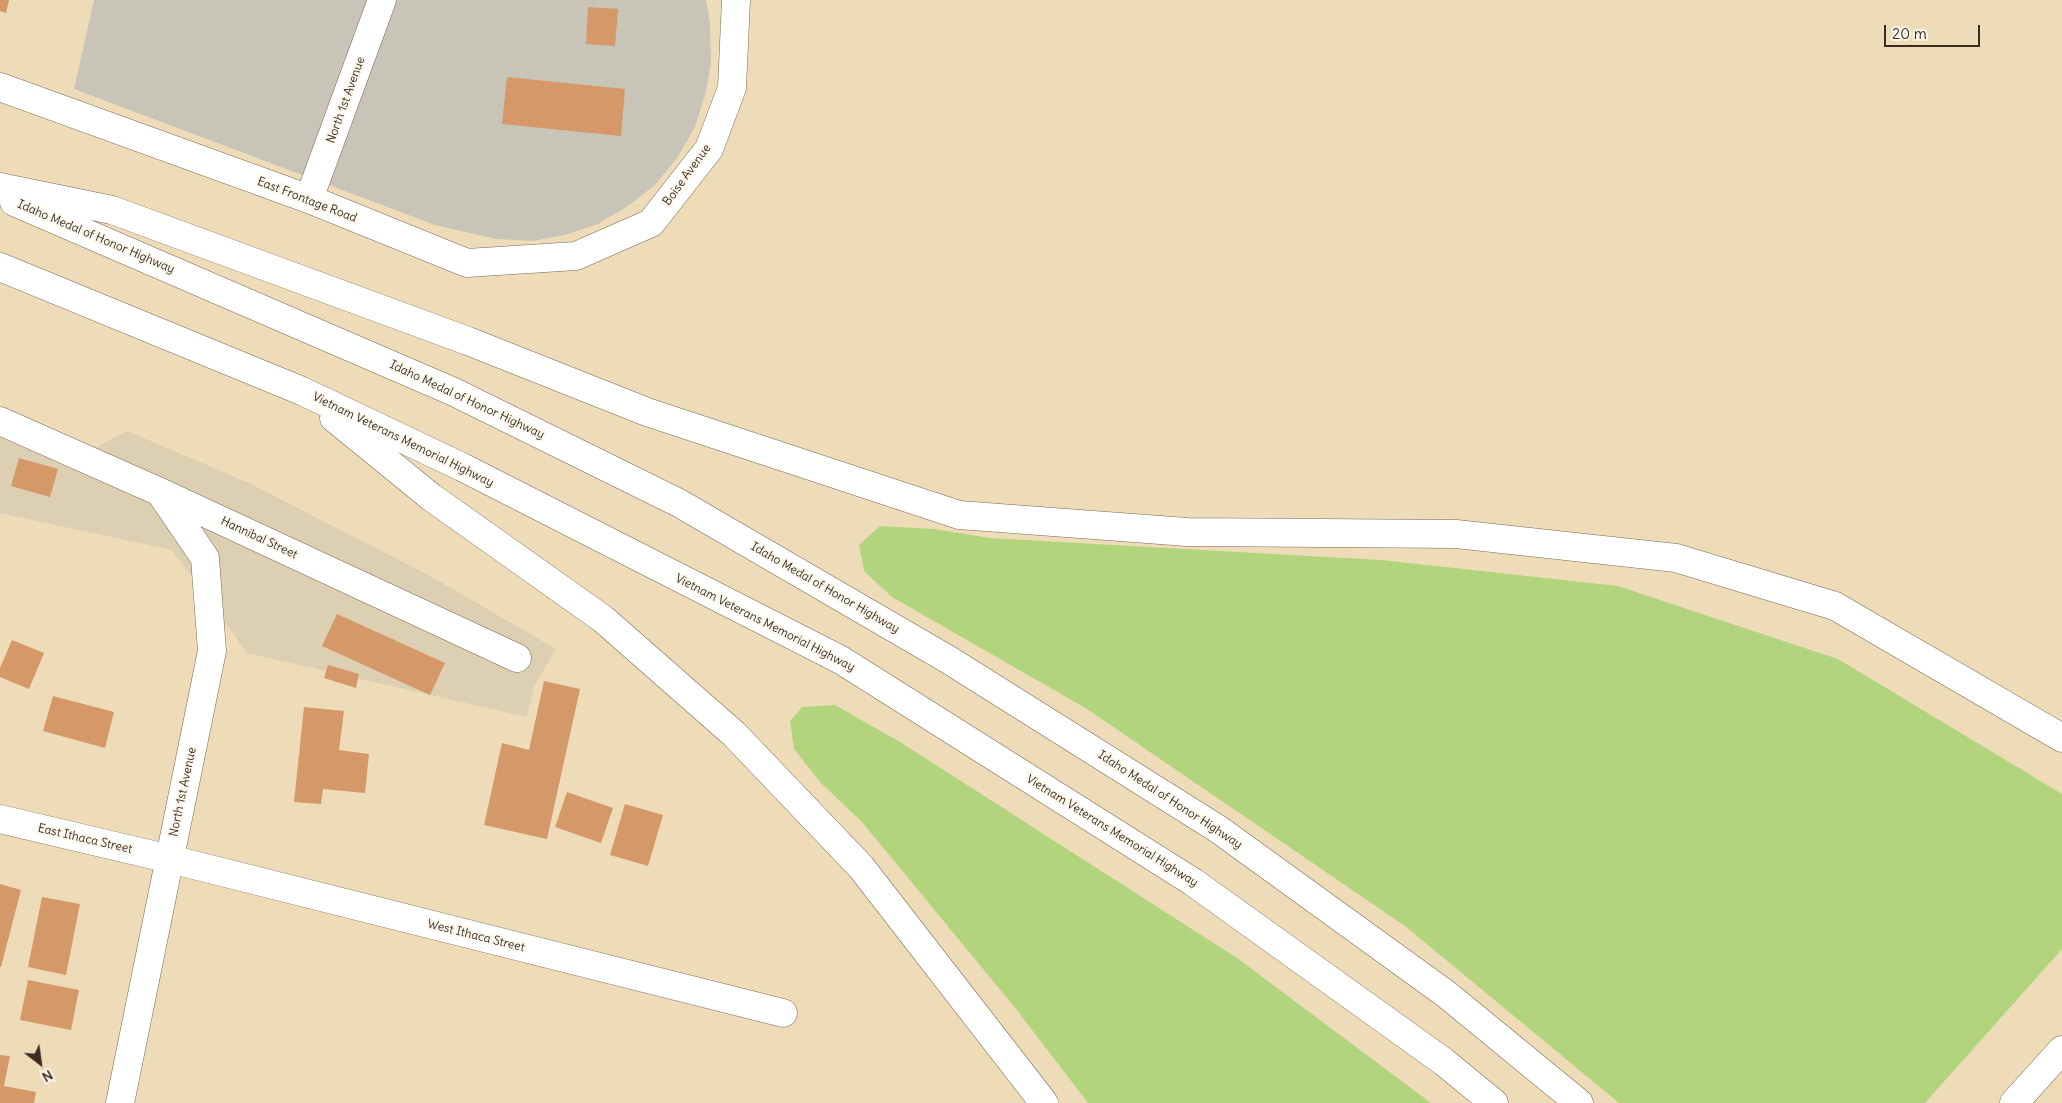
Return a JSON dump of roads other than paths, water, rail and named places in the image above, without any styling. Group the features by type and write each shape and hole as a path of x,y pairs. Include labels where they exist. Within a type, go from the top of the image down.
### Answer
{"main road":[{"name":"North 1st Avenue","path":"309,199 382,0"},
{"name":"Boise Avenue","path":"618,238 651,223 709,149 732,88 736,0"},
{"name":"East Frontage Road","path":"0,87 309,199 467,263 576,256 618,238"},
{"path":"0,187 112,210 468,341 647,412 959,515 1187,532 1456,534 1676,558 1835,606 2062,738"},
{"name":"Idaho Medal of Honor Highway","path":"0,196 454,392 679,503 949,660 1218,829 1446,994 1579,1103"},
{"name":"Vietnam Veterans Memorial Highway","path":"0,267 302,392 462,467 841,660 1193,882 1444,1062 1494,1103"},
{"path":"302,392 431,497 603,620 734,734 861,867 1044,1103"},
{"name":"Hannibal Street","path":"0,421 160,492 516,658"},
{"name":"North 1st Avenue","path":"120,1103 212,651 205,558 160,492"},
{"name":"East Ithaca Street","path":"0,819 170,859"},
{"name":"West Ithaca Street","path":"170,859 782,1013"},
{"path":"2014,1103 2062,1050"}]}
